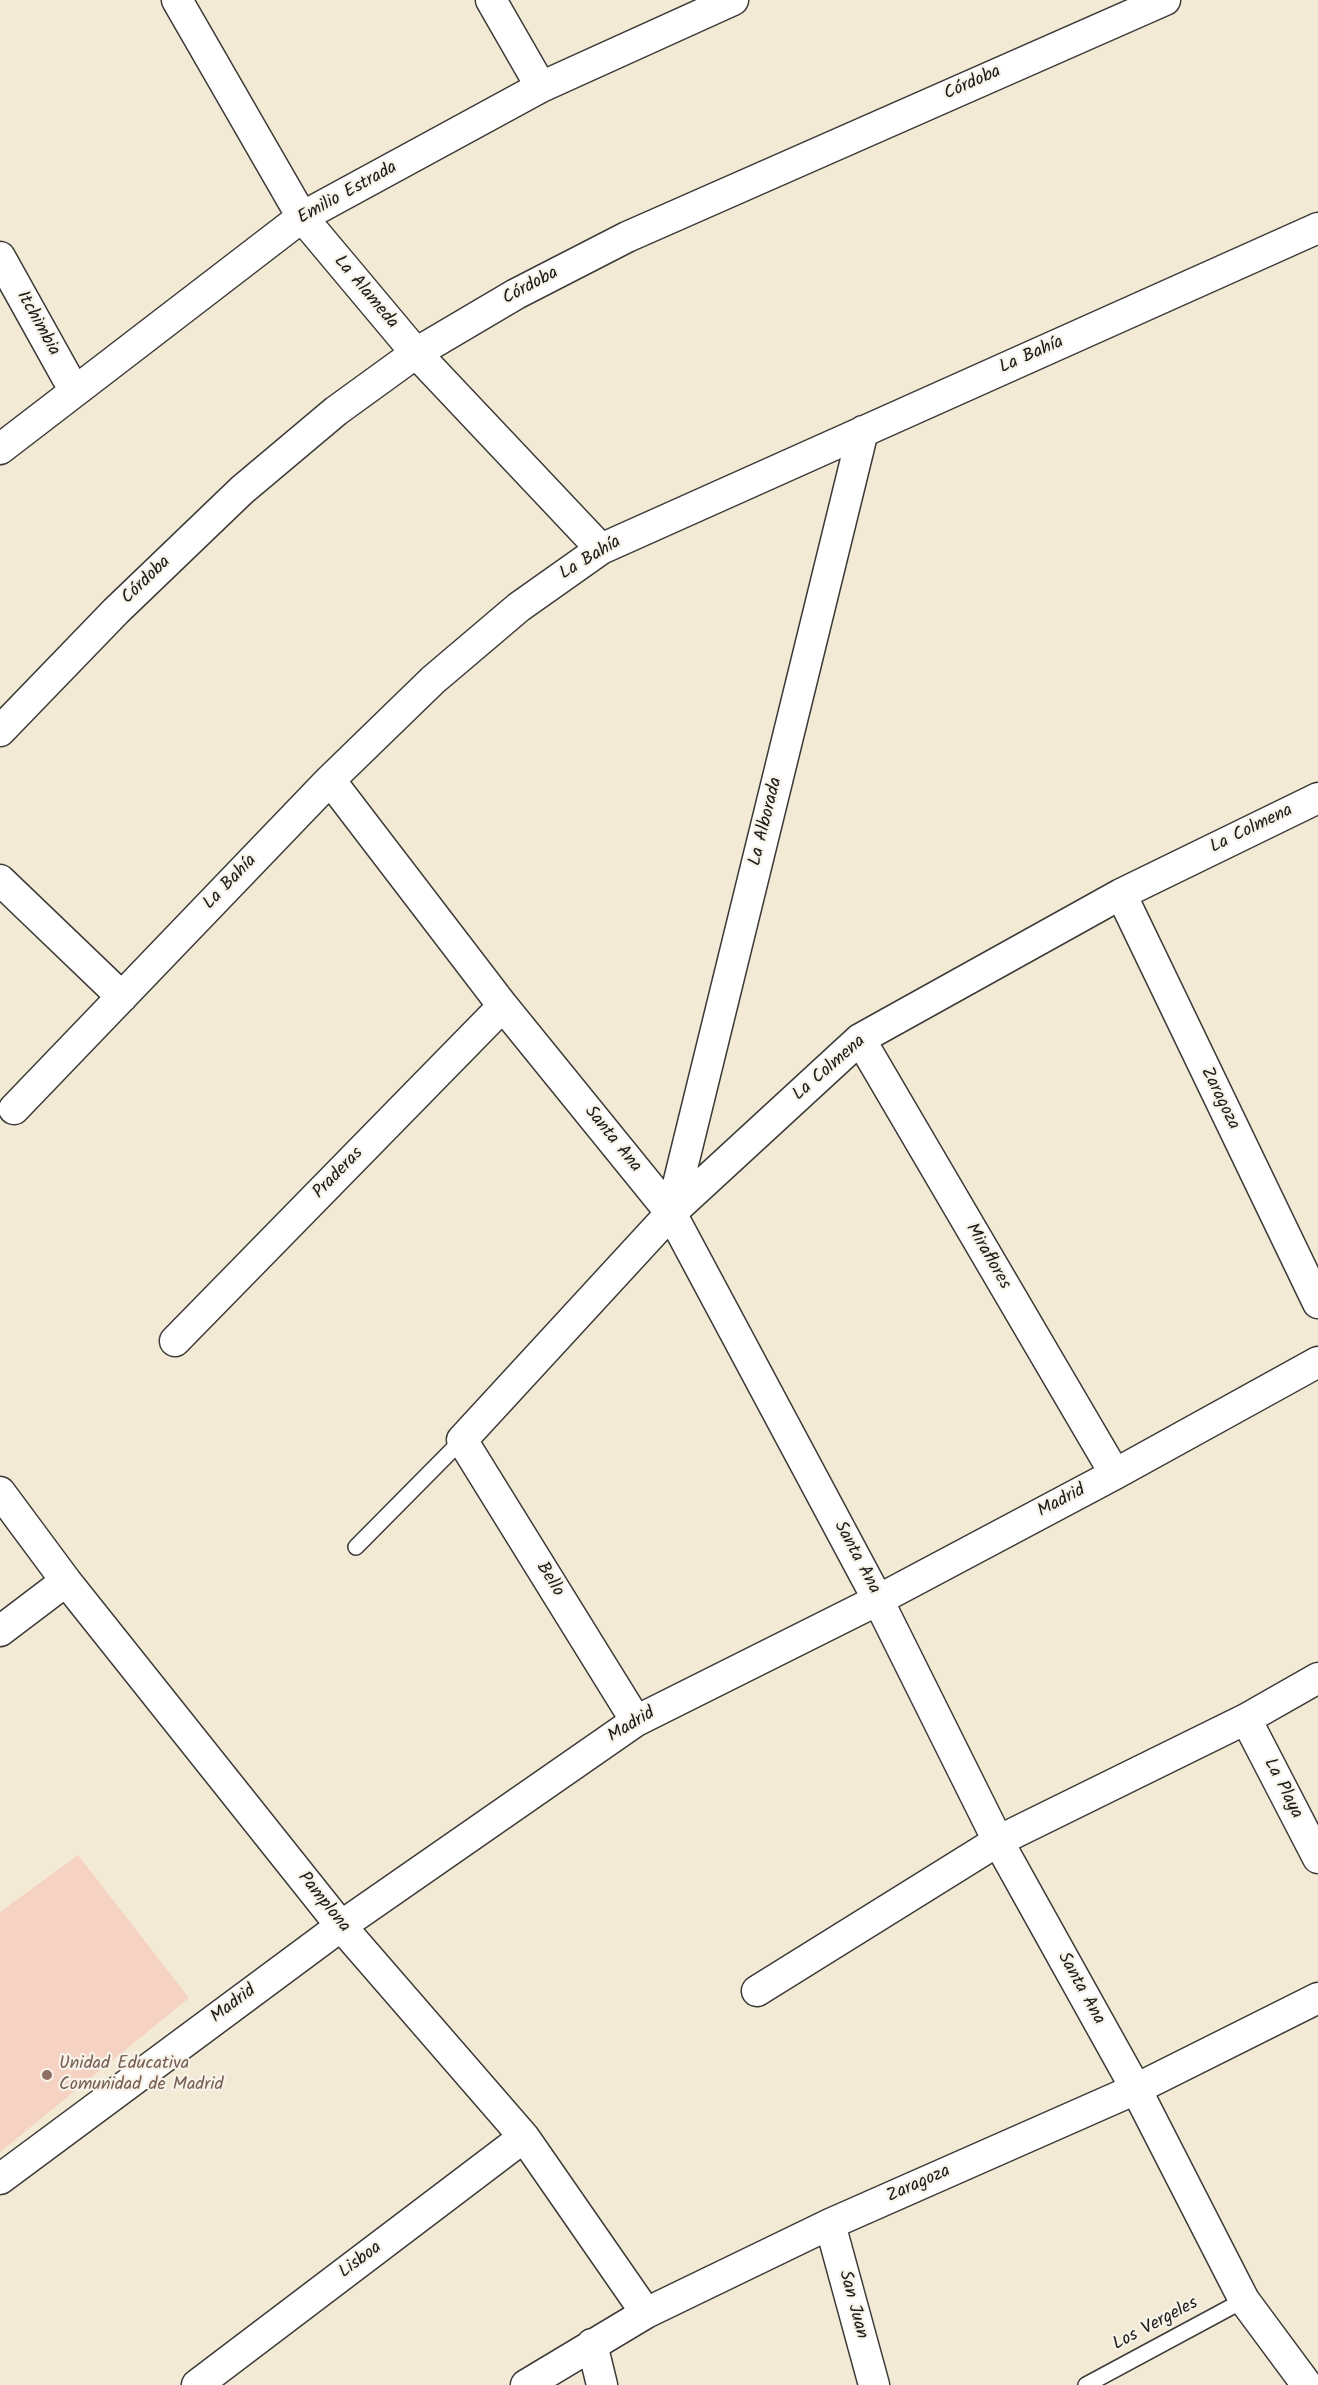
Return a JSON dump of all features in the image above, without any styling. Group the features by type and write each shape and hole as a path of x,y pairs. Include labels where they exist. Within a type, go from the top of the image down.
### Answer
{"street":[{"name":"La Alameda","path":"177,0 302,217 416,353 601,549"},
{"path":"491,0 541,87"},
{"name":"Emilio Estrada","path":"0,449 302,217 541,87 733,0"},
{"name":"Córdoba","path":"0,731 116,611 242,490 336,411 416,353 516,294 627,237 1165,0"},
{"name":"La Bahía","path":"14,1109 330,780 434,680 519,607 601,549 1318,228"},
{"name":"Itchimbia","path":"0,257 74,390"},
{"name":"La Alborada","path":"671,1213 863,431"},
{"name":"Santa Ana","path":"330,780 503,1006 671,1213 878,1599 998,1841 1136,2089 1244,2300 1307,2385"},
{"name":"La Colmena","path":"462,1440 671,1213 860,1039 1120,894 1318,798"},
{"path":"0,880 122,997"},
{"name":"Zaragoza","path":"1120,894 1318,1303"},
{"name":"Praderas","path":"175,1341 503,1006"},
{"name":"Miraflores","path":"860,1039 1115,1474"},
{"name":"Madrid","path":"0,2179 341,1926 636,1721 878,1599 1115,1474 1318,1362"},
{"name":"Bello","path":"462,1440 636,1721"},
{"name":"Pamplona","path":"0,1492 66,1581 341,1926 524,2137 646,2313"},
{"path":"0,1631 66,1581"},
{"path":"757,1991 998,1841 1246,1719 1318,1678"},
{"name":"La Playa","path":"1246,1719 1318,1858"},
{"name":"Zaragoza","path":"526,2385 646,2313 830,2224 1136,2089 1318,1998"},
{"name":"Lisboa","path":"197,2385 524,2137"},
{"name":"San Juan","path":"830,2224 874,2385"},
{"path":"592,2344 602,2385"}],"lane":[{"path":"356,1547 462,1440"},
{"name":"Los Vergeles","path":"1086,2385 1244,2300"}],"shaded area":[{"name":"Unidad Educativa Comunidad de Madrid","path":"78,1855 189,1998 0,2152 0,1912"}],"place":[{"name":"Unidad Educativa Comunidad de Madrid","path":"47,2075"}]}
